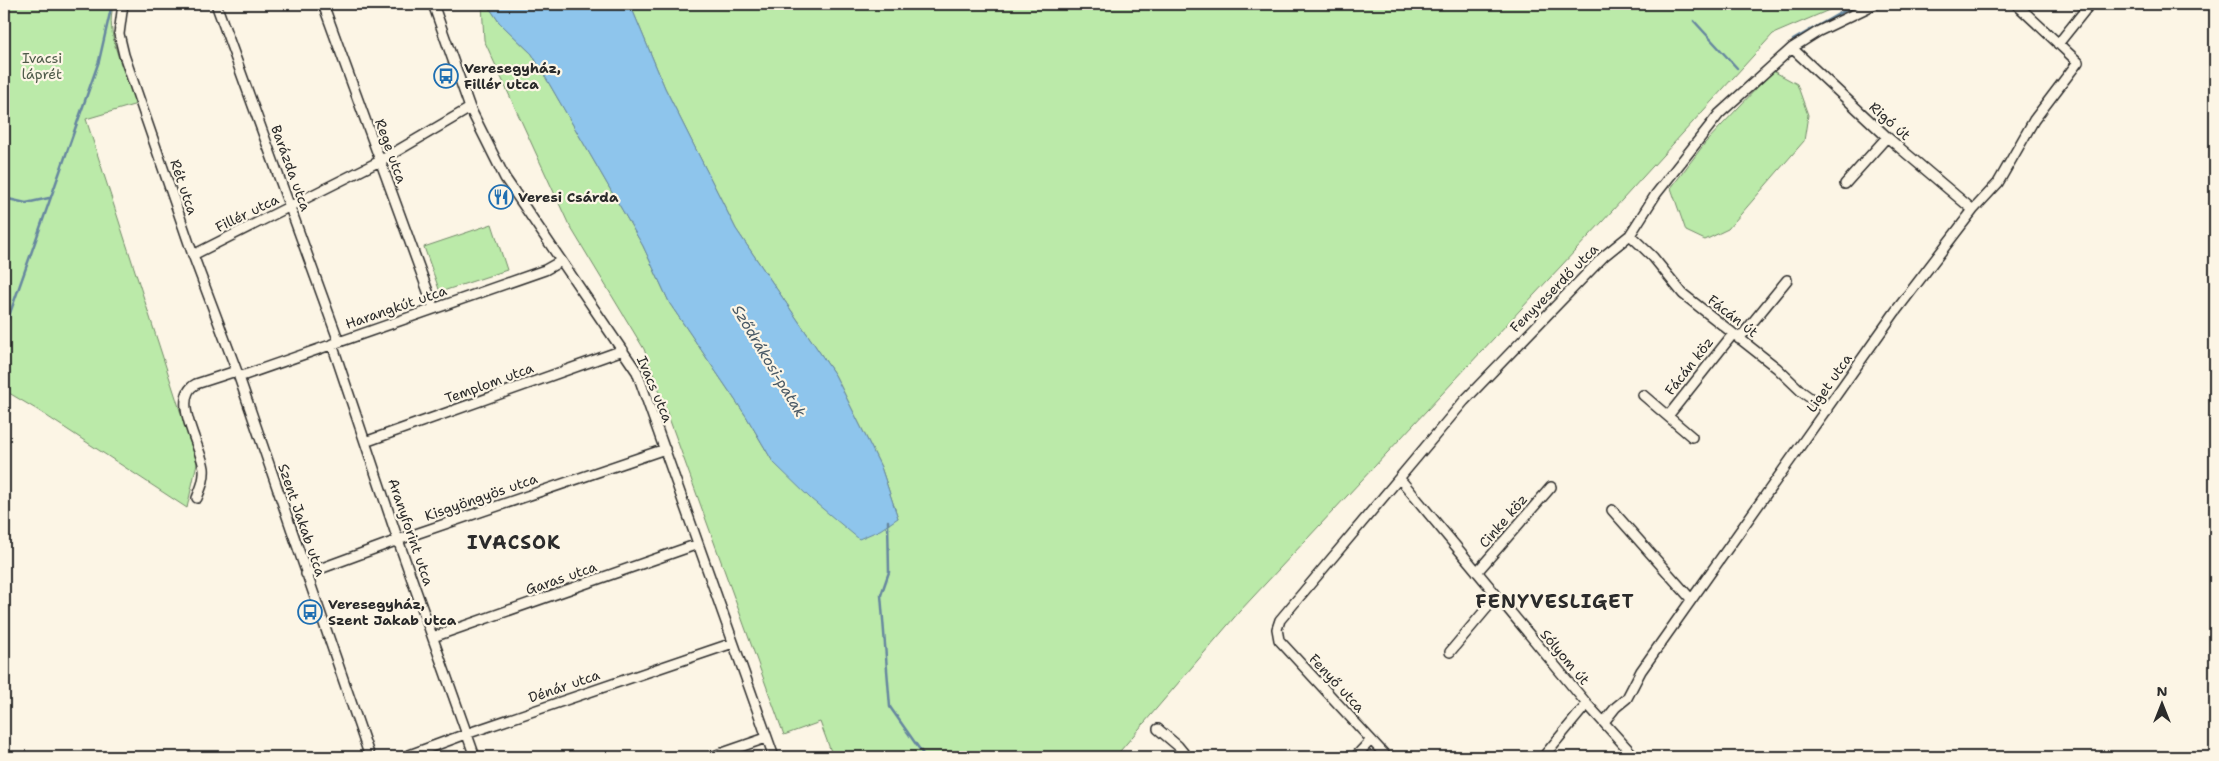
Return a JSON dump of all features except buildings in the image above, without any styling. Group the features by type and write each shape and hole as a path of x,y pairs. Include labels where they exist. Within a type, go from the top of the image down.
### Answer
{"street":[{"name":"Rét utca","path":"123,4 119,34 124,55 193,255 238,374"},
{"name":"Barázda utca","path":"216,4 291,207 336,343"},
{"name":"Rege utca","path":"323,4 434,308"},
{"name":"Ivacs utca","path":"433,4 470,108 505,178 623,350 636,372 774,757"},
{"name":"Fenyveserdő utca","path":"1278,624 1464,401 1604,256 1630,235 1656,194 1719,114 1792,48 1819,31 1875,4"},
{"path":"2016,4 2058,44 2090,4"},
{"name":"Liget utca","path":"1604,722 1616,707 1627,698 1641,671 1895,312 1973,210 1998,183 2034,120 2078,62 2058,44"},
{"name":"Rigó út","path":"1792,48 1887,138 1973,210"},
{"name":"Fillér utca","path":"193,255 380,161 470,108"},
{"path":"1845,184 1887,138"},
{"name":"Fácán út","path":"1630,235 1653,257 1683,294 1777,368 1802,392 1827,410"},
{"name":"Harangkút utca","path":"197,498 204,479 204,467 186,410 186,396 190,387 336,343 545,270 561,261"},
{"name":"Fácán köz","path":"1668,416 1736,336 1787,280"},
{"name":"Aranyforint utca","path":"336,343 365,442 475,757"},
{"name":"Templom utca","path":"365,442 623,350"},
{"name":"Szent Jakab utca","path":"238,374 370,757"},
{"name":"Fácán köz","path":"1643,395 1692,437"},
{"name":"Kisgyöngyös utca","path":"306,574 398,540 665,449"},
{"name":"Sólyom út","path":"1400,479 1587,704 1635,757"},
{"name":"Cinke köz","path":"1477,572 1550,487"},
{"path":"1612,510 1691,599"},
{"name":"Garas utca","path":"433,637 698,544"},
{"path":"1450,652 1497,596"},
{"name":"Fenyő utca","path":"1278,624 1279,640 1387,757"},
{"name":"Dénár utca","path":"404,757 733,643"},
{"path":"1543,757 1587,704"},
{"path":"1158,729 1178,746 1187,757"},
{"path":"711,757 766,738"},
{"path":"1355,757 1371,740"}],"green space":[{"name":"Ivacsi láprét","path":"4,4 114,4 111,15 114,41 122,68 137,104 86,119 197,463 187,508 4,390"},
{"path":"482,4 487,4 499,22 532,54 643,246 670,304 746,416 773,462 898,518 881,467 835,375 736,229 665,88 630,4 1843,4 1773,34 1602,222 1239,612 1115,757 833,757 820,722 784,735 644,349 568,223 484,40"},
{"path":"1773,71 1797,84 1808,115 1804,141 1728,229 1705,240 1686,231 1671,188 1705,143"},
{"path":"492,224 507,270 440,292 424,247"}],"water":[{"path":"487,4 630,4 665,88 736,229 835,375 881,467 898,518 880,530 859,539 811,499 773,462 746,416 670,304 643,246 532,54 499,22"}],"waterway":[{"path":"4,330 99,61 112,4"},
{"path":"1793,40 1856,4"},
{"path":"1694,21 1737,68"},
{"path":"4,198 26,203 49,198"},
{"name":"Sződrákosi-patak","path":"888,521 889,572 881,595 890,707 925,757"}],"place":[{"name":"Veresegyház, Fillér utca","path":"446,76"},
{"name":"Veresi Csárda","path":"501,197"},
{"name":"Veresegyház, Szent Jakab utca","path":"310,612"}],"district":[{"name":"IVACSOK","path":"514,542"},
{"name":"FENYVESLIGET","path":"1555,601"}]}
